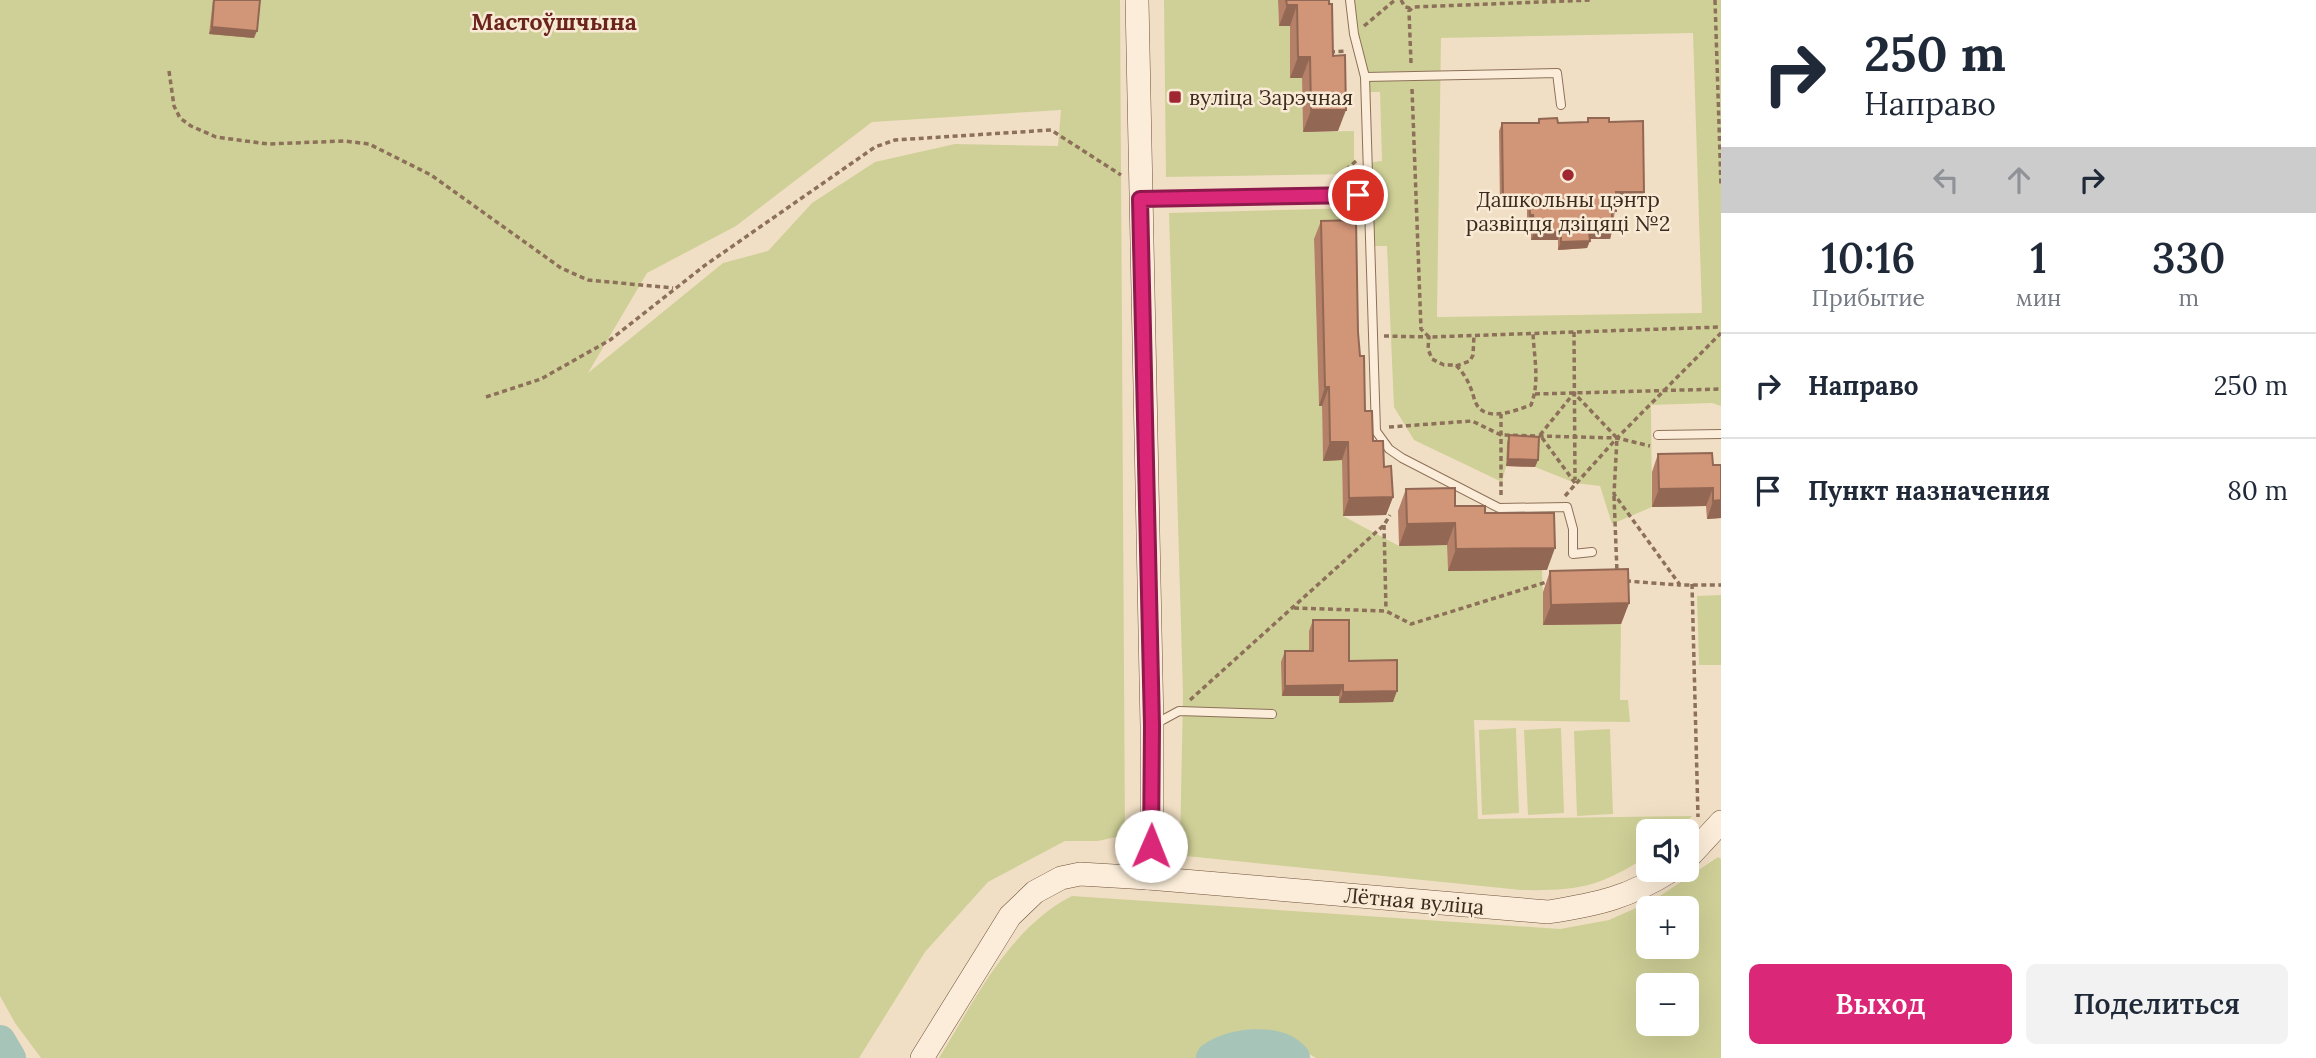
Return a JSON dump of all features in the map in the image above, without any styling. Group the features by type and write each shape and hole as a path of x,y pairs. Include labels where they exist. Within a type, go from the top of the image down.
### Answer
{"street":[{"path":"1137,0 1152,726 1152,831 1148,878"},
{"path":"1699,839 1710,820"},
{"name":"Лётная вуліца","path":"922,1058 1010,916 1035,892 1061,878 1080,874 1148,878 1548,912 1586,907 1614,899 1648,882"}],"lane":[{"path":"1350,0 1354,34 1365,77 1376,428 1389,449 1402,458 1499,508 1567,508 1573,529 1573,554 1592,552"},
{"path":"1365,77 1557,73 1561,105"},
{"path":"1140,193 1368,194"},
{"path":"1658,435 1721,434"},
{"path":"1152,726 1179,711 1272,714"}],"path":[{"path":"1354,34 1395,0"},
{"path":"1401,0 1405,7 1410,8 1484,2 1592,0"},
{"path":"1714,0 1721,187"},
{"path":"1410,8 1421,328 1429,337 1428,349 1433,359 1444,365 1456,366 1470,362 1474,335"},
{"path":"1325,52 1350,51"},
{"path":"169,72 174,106 180,118 216,137 268,144 344,141 369,144 431,175 561,268 588,280 676,288"},
{"path":"486,397 541,379 598,347 676,288 875,147 895,140 1051,130 1140,193"},
{"path":"1329,185 1357,159"},
{"path":"1330,204 1359,230"},
{"path":"1374,336 1429,337 1721,327"},
{"path":"1574,332 1575,483"},
{"path":"1456,366 1469,381 1474,391 1474,400 1482,410 1492,415 1531,405 1535,394 1534,333"},
{"path":"1575,483 1721,333"},
{"path":"1535,394 1721,389"},
{"path":"1540,435 1574,393"},
{"path":"1574,393 1617,438 1614,494 1617,580 1721,584"},
{"path":"1499,508 1502,482 1501,414"},
{"path":"1376,428 1472,421 1501,435 1617,438 1652,446"},
{"path":"1540,435 1575,483"},
{"path":"1614,494 1680,584"},
{"path":"1179,711 1384,525 1390,515"},
{"path":"1384,525 1386,611"},
{"path":"1292,608 1386,611 1411,624 1555,580"},
{"path":"1692,584 1710,820"}],"green space":[{"path":"0,0 1120,0 1125,835 1098,841 1065,841 988,882 925,952 859,1058 41,1058 15,1023 0,996","holes":["1061,110 1058,146 955,144 875,162 812,203 768,251 723,263 588,373 647,273 736,226 872,122"]},
{"path":"1164,0 1278,0 1279,26 1290,26 1290,78 1302,78 1303,132 1354,131 1354,174 1166,177"},
{"path":"1351,0 1721,0 1721,406 1712,403 1651,405 1652,507 1612,524 1600,486 1575,483 1535,467 1536,445 1507,443 1502,482 1414,440 1394,407 1387,246 1370,246 1367,163 1382,161 1380,92 1365,92","holes":["1693,33 1702,313 1437,317 1441,38"]},
{"path":"1356,208 1357,238 1314,240 1323,460 1342,460 1343,516 1399,546 1447,545 1448,571 1542,570 1544,625 1621,624 1620,700 1628,700 1630,722 1474,720 1478,819 1692,816 1689,819 1636,819 1636,863 1616,875 1588,885 1521,890 1186,856 1180,848 1183,695 1169,213"},
{"path":"1721,595 1721,665 1699,665 1697,596"},
{"path":"1516,728 1519,813 1482,815 1479,730"},
{"path":"1561,728 1564,813 1528,815 1524,730"},
{"path":"1610,729 1613,814 1577,816 1574,731"},
{"path":"1718,857 1721,859 1721,1058 1316,1058 1291,1043 1264,1034 1220,1040 1197,1058 939,1058 980,990 1012,946 1050,910 1072,896 1560,929 1609,920 1636,908 1636,959 1699,959 1699,896 1660,896 1681,882 1699,882 1699,870"}],"building":[{"path":"214,0 260,0 257,31 212,27"},
{"path":"1286,0 1329,0 1329,4 1332,4 1333,56 1345,55 1346,110 1311,110 1310,57 1298,57 1297,5 1287,5"},
{"path":"1557,118 1558,123 1588,122 1588,118 1609,118 1609,122 1643,121 1644,192 1616,192 1612,231 1589,232 1590,241 1561,242 1561,232 1534,233 1529,197 1503,198 1502,123 1539,123 1539,119"},
{"path":"1356,220 1358,332 1360,356 1364,356 1365,411 1372,411 1373,441 1383,441 1384,467 1391,466 1393,497 1349,498 1348,442 1330,442 1329,387 1325,387 1321,221"},
{"path":"1509,435 1539,437 1538,460 1508,459"},
{"path":"1712,453 1713,465 1721,465 1721,500 1713,501 1713,488 1659,489 1658,454"},
{"path":"1455,488 1455,506 1485,506 1485,513 1554,513 1555,548 1456,549 1455,523 1407,524 1406,489"},
{"path":"1628,569 1629,603 1551,605 1550,571"},
{"path":"1313,620 1349,620 1349,661 1397,660 1397,691 1343,692 1343,685 1285,686 1285,651 1313,651"}],"waterway":[{"path":"0,1041 10,1058"},
{"path":"1212,1058 1231,1049 1254,1045 1277,1048 1294,1058"}],"place":[{"name":"вуліца Зарэчная","path":"1175,97"},
{"name":"Дашкольны цэнтр развіцця дзіцяці №2","path":"1568,175"}],"district":[{"name":"Мастоўшчына","path":"554,21"}],"route":[{"path":"1151,846 1152,726 1140,199 1358,195"}]}
